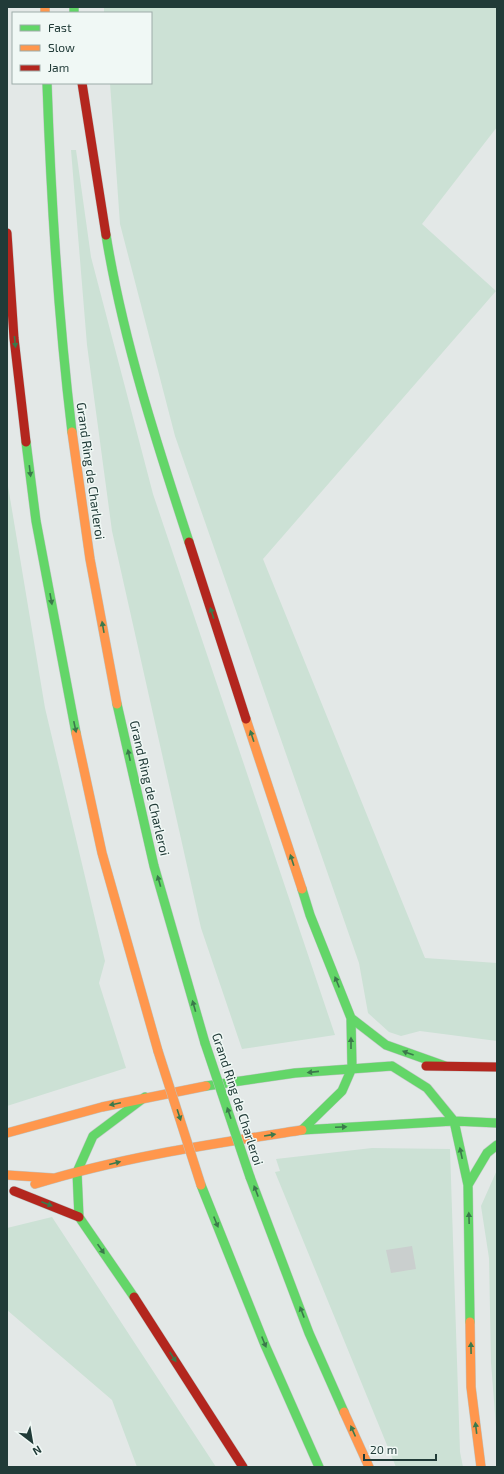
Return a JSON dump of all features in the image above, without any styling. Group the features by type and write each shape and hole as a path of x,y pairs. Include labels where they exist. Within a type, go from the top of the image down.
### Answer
{"main road":[{"name":"Grand Ring de Charleroi","path":"46,84 48,166 60,324 82,509 114,687 148,842 205,1044 250,1177 309,1332 369,1467"},
{"path":"82,84 114,285 148,415 310,915 351,1018 352,1068 342,1091 302,1130"},
{"path":"7,233 14,338 36,520 70,704 102,853 158,1052 201,1185 265,1345 319,1467"},
{"path":"351,1018 386,1045 445,1066"},
{"path":"392,1066 427,1088 454,1121 468,1185 472,1387 481,1467"},
{"path":"7,1133 89,1110 145,1097 260,1078 352,1068 392,1066 497,1067"},
{"path":"145,1097 93,1136 77,1172 79,1217 126,1285 243,1467"},
{"path":"10,1193 52,1178 157,1153 302,1130 454,1121 497,1123"},
{"path":"468,1185 487,1153 497,1145"},
{"path":"7,1175 52,1178"},
{"path":"10,1193 79,1217"}],"green space":[{"path":"104,7 497,7 497,127 422,224 496,291 263,559 425,958 497,963 497,1041 420,1031 401,1036 389,1032 368,1013 359,963 175,436 120,224 110,84 152,84 152,12 104,12"},
{"path":"71,150 76,150 91,257 153,494 335,1035 242,1049 201,928 112,531 87,345"},
{"path":"7,480 45,708 105,961 99,983 126,1068 7,1106"},
{"path":"372,1148 450,1149 460,1452 463,1467 396,1467 275,1172 280,1171 276,1159"},
{"path":"497,1170 497,1439 491,1363 489,1258 481,1206"},
{"path":"52,1217 216,1467 137,1467 112,1400 7,1310 7,1228"}],"building":[{"path":"412,1246 416,1269 391,1273 386,1250"}],"traffic: fast":[{"path":"74,7 74,12"},
{"path":"47,84 56,258 72,432"},
{"path":"106,235 113,274 131,352 164,466 189,542"},
{"path":"26,442 36,521 76,733"},
{"path":"117,704 154,866 205,1043"},
{"path":"302,889 310,915 351,1018 352,1068 342,1091 302,1130"},
{"path":"351,1018 386,1045 445,1066"},
{"path":"205,1043 250,1177"},
{"path":"206,1086 295,1073 392,1066"},
{"path":"392,1066 427,1088 454,1121 468,1185 470,1322"},
{"path":"134,1297 79,1217 77,1172 93,1136 145,1097"},
{"path":"302,1130 454,1121 497,1123"},
{"path":"468,1185 487,1153 497,1145"},
{"path":"250,1177 309,1333 344,1412"},
{"path":"201,1185 265,1345 319,1467"}],"traffic: slow":[{"path":"45,7 45,12"},
{"path":"72,432 90,559 117,704"},
{"path":"246,719 302,889"},
{"path":"76,733 102,853 158,1051"},
{"path":"158,1051 201,1185"},
{"path":"7,1133 102,1107 206,1086"},
{"path":"35,1184 101,1166 167,1152 302,1130"},
{"path":"7,1175 52,1178"},
{"path":"470,1322 471,1387 481,1467"},
{"path":"344,1412 369,1467"}],"traffic: jam":[{"path":"82,84 106,235"},
{"path":"7,233 14,338 26,442"},
{"path":"189,542 246,719"},
{"path":"426,1066 497,1067"},
{"path":"14,1191 79,1217"},
{"path":"134,1297 243,1467"}]}
